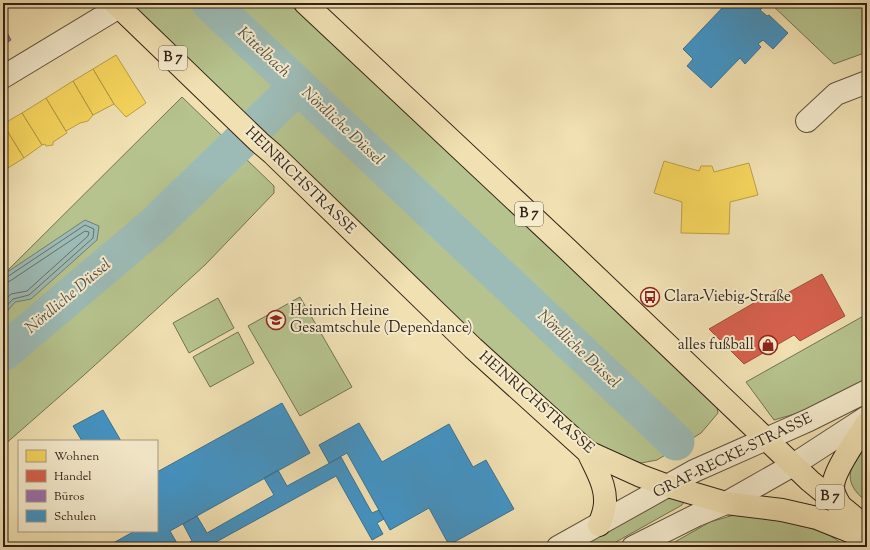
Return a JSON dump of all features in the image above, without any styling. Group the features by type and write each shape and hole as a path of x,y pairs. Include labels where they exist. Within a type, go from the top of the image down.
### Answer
{"main road":[{"name":"B 7","path":"305,3 565,247 766,440 810,481 840,505 867,530"},
{"name":"HEINRICHSTRASSE","path":"117,5 473,348 588,452 641,476 668,486 726,503 782,510 817,518 867,538"},
{"path":"840,505 833,488 834,479 839,468 867,423"},
{"name":"B 7","path":"588,452 602,482 605,497 604,509 599,525"}],"street":[{"path":"3,77 117,5"},
{"path":"807,121 836,94 867,82"},
{"name":"GRAF-RECKE-STRASSE","path":"558,547 694,471 766,440 867,391"},
{"name":"GRAF-RECKE-STRASSE","path":"633,547 697,515 726,503 793,465 867,417"}],"green space":[{"path":"121,3 299,3 715,397 718,413 701,433 657,460 641,463 594,446"},
{"path":"770,3 867,3 867,52 834,64"},
{"path":"182,97 274,186 274,193 205,265 83,376 3,446 3,275"},
{"path":"300,297 352,387 300,416 248,326"},
{"path":"218,298 234,328 189,353 173,323"},
{"path":"867,314 867,389 805,411 774,420 746,382"},
{"path":"238,332 254,363 210,387 193,357"},
{"path":"867,441 867,502 853,487 850,480 850,473 856,458"},
{"path":"673,497 683,500 684,502 682,505 607,547 578,547 665,498"},
{"path":"734,515 809,527 823,532 845,547 666,547 710,522"}],"water":[{"path":"85,220 99,226 97,240 31,299 15,302 3,316 3,275"}],"building: Wohnen":[{"path":"116,55 146,103 126,117 114,104 93,69"},
{"path":"93,69 114,104 93,115 73,81"},
{"path":"73,81 93,115 88,121 80,123 66,131 46,98"},
{"path":"46,98 67,133 53,142 53,145 46,146 45,144 42,145 22,113"},
{"path":"22,113 42,145 24,158 3,124"},
{"path":"3,124 24,158 3,171"},
{"path":"664,161 699,171 701,166 712,166 714,172 749,163 758,195 730,202 729,234 681,233 682,202 654,193"}],"building: Handel":[{"path":"822,274 845,316 800,341 794,335 744,364 709,329 778,289 782,296"}],"building: Büros":[{"path":"3,25 11,40 3,45"}],"building: Schulen":[{"path":"723,3 757,3 762,8 760,10 767,16 769,15 788,33 773,49 763,40 758,44 761,47 745,64 740,58 711,88 687,66 693,59 683,49 725,5"},
{"path":"282,403 310,453 170,531 178,545 175,547 106,547 133,532 158,532 158,471"},
{"path":"103,410 120,440 81,440 73,426"},
{"path":"359,423 382,462 449,424 473,467 486,460 514,509 449,545 429,508 390,530 347,453 329,463 319,445"},
{"path":"341,457 372,513 379,510 384,519 377,523 383,534 372,540 336,476 207,547 180,547 192,541 183,524 197,516 207,533 274,495 264,478 278,470 287,486"}],"waterway":[{"name":"Nördliche Düssel","path":"210,3 676,442"},
{"name":"Nördliche Düssel","path":"3,353 154,225 298,86"}],"place":[{"name":"Clara-Viebig-Straße","path":"650,297"},
{"name":"Heinrich Heine Gesamtschule (Dependance)","path":"276,320"},
{"name":"alles fußball","path":"768,345"}],"water label":[{"name":"Kittelbach","path":"263,53"}]}
